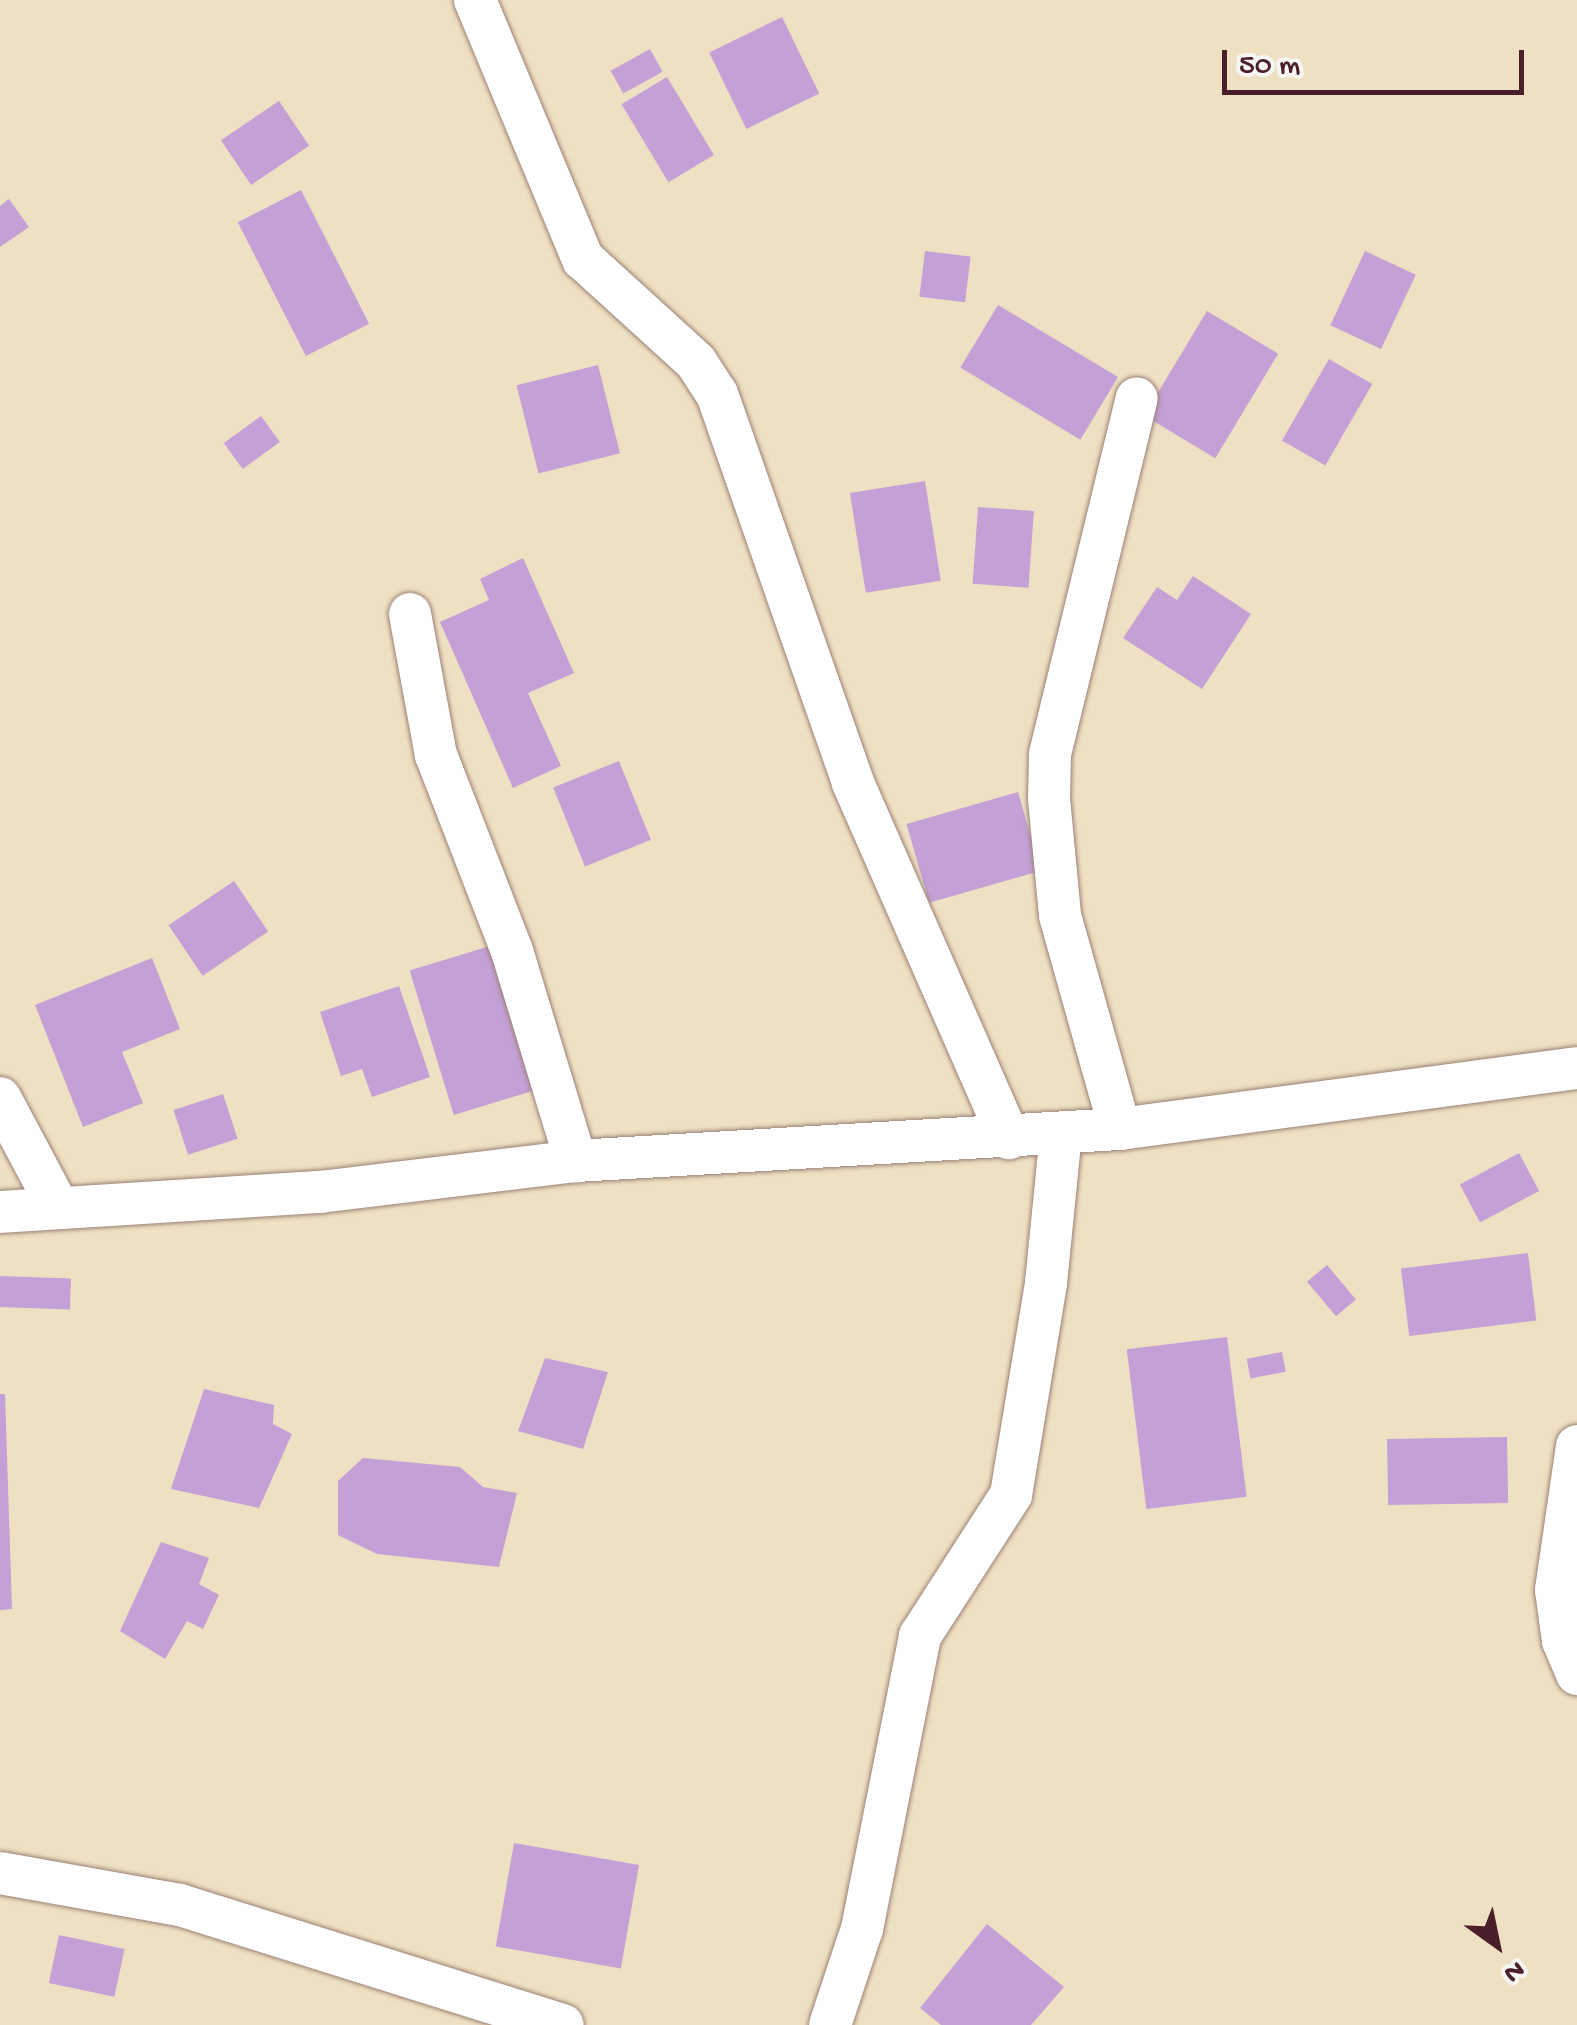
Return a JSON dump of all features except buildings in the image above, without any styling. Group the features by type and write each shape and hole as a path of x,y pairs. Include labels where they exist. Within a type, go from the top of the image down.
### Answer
{"street":[{"path":"475,0 583,259 696,362 717,394 853,783 1009,1138"},
{"path":"1120,1129 1060,915 1048,799 1050,754 1137,398"},
{"path":"410,614 436,755 512,951 576,1161"},
{"path":"0,1212 57,1205 320,1192 576,1161 1120,1129 1577,1068"},
{"path":"0,1098 57,1205"},
{"path":"830,2025 862,1929 920,1636 1011,1495 1046,1283 1061,1133"},
{"path":"1577,1446 1556,1590 1563,1641 1577,1674"},
{"path":"0,1873 180,1905 563,2025"}]}
